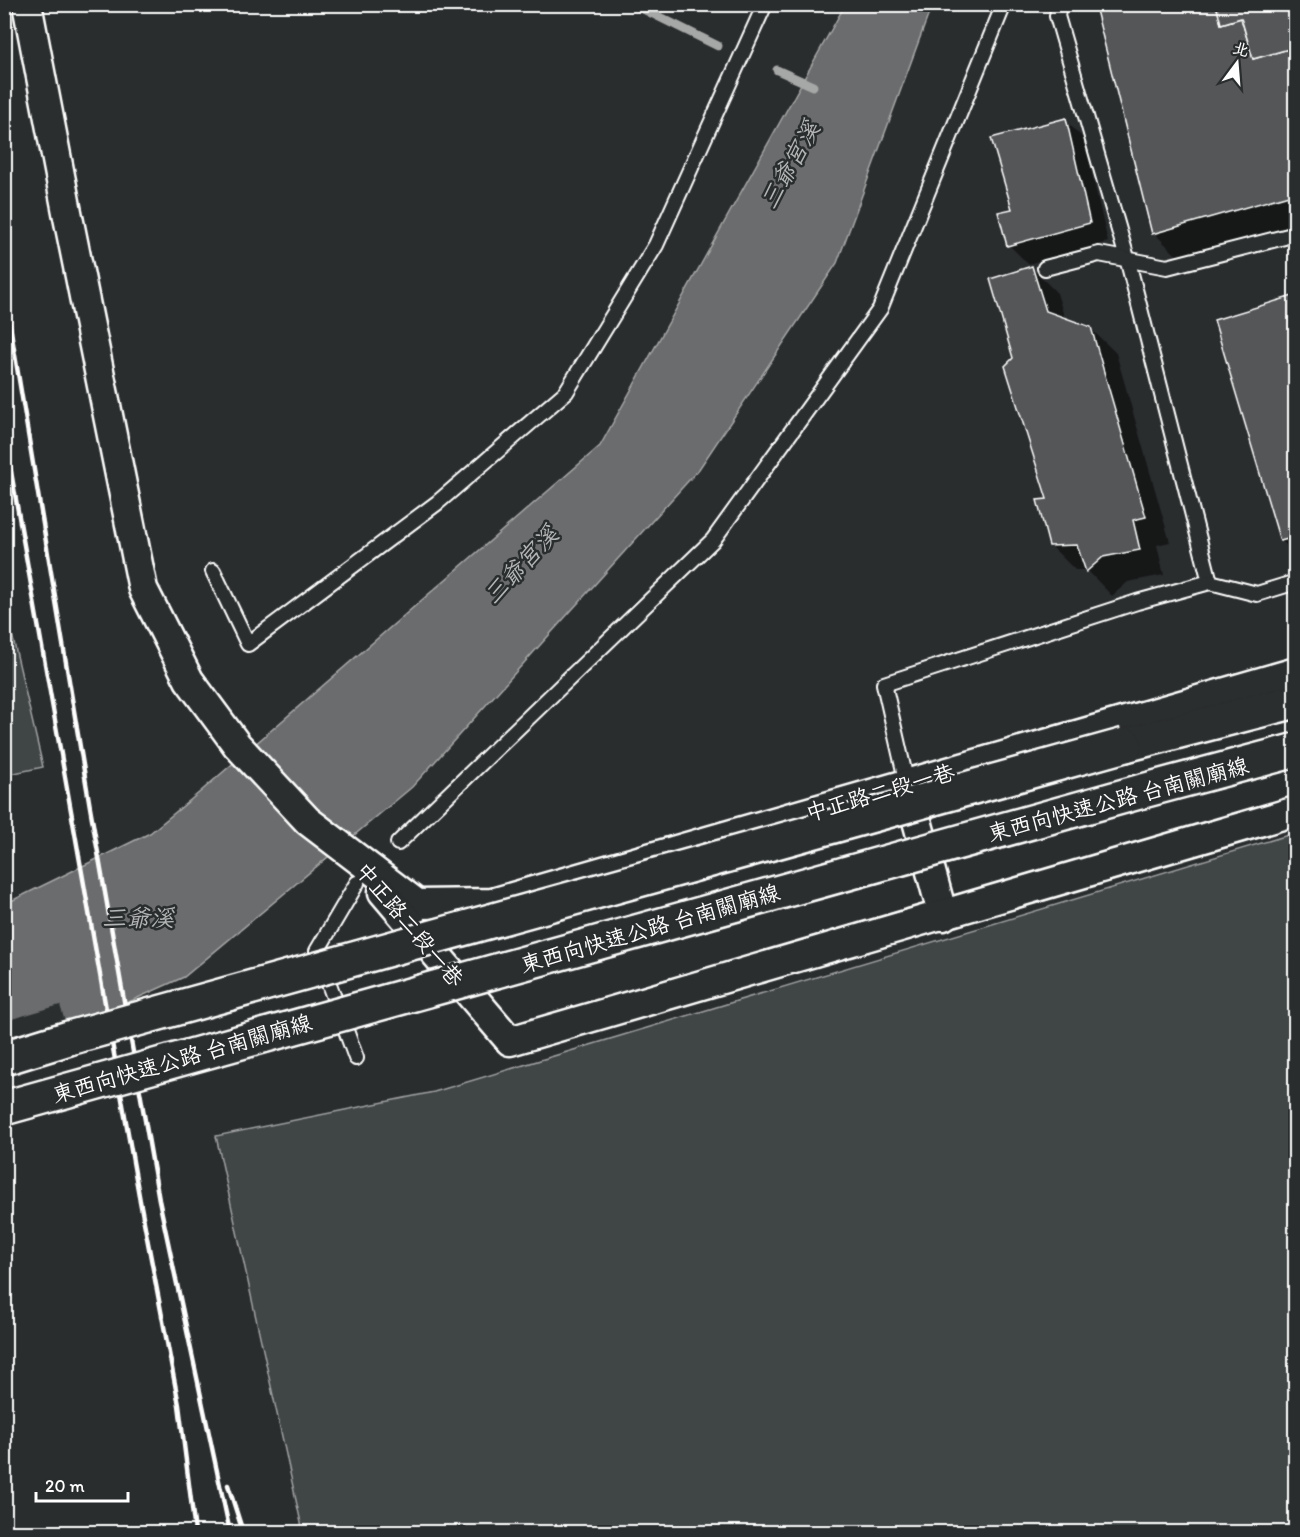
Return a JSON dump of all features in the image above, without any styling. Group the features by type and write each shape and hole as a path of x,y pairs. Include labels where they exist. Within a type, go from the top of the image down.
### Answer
{"highway":[{"path":"4,1058 1125,745 1296,701"},
{"name":"東西向快速公路 台南關廟線","path":"4,1108 1296,750"}],"street":[{"path":"27,4 143,589 189,680 237,745 355,870"},
{"name":"中正路二段一巷","path":"355,870 417,904 492,903 1296,672"},
{"path":"907,784 943,916"},
{"name":"中正路二段一巷","path":"355,870 510,1041 1296,812"}],"lane":[{"path":"213,571 248,644 437,502 566,392 656,245 765,4"},
{"path":"398,843 713,540 727,521 880,309 1004,4"},
{"path":"1059,4 1057,16 1127,258 1210,582"},
{"path":"1045,268 1100,254 1167,267 1296,234"},
{"path":"907,784 884,684 1137,602 1210,582 1257,594 1296,582"},
{"path":"355,870 317,951 356,1058"}],"shaded area":[{"path":"4,600 43,767 5,775 4,775"},
{"path":"1295,833 1295,1532 303,1532 216,1136 434,1092"}],"water":[{"name":"三爺溪","path":"845,5 932,5 837,263 699,469 412,787 184,977 33,1045 5,1080 5,904 150,833 600,446"}],"pier":[{"path":"60,1005 68,1032 34,1047 4,1083 5,1021"}],"building":[{"path":"1112,4 1216,4 1221,24 1241,18 1253,59 1296,47 1296,193 1152,234 1096,10"},
{"path":"1216,4 1296,4 1296,47 1253,59 1241,18 1221,24"},
{"path":"1066,118 1090,223 1007,246 998,212 1012,209 991,138"},
{"path":"1032,266 1046,311 1091,327 1146,517 1133,520 1140,550 1103,557 1086,572 1077,545 1049,546 1037,500 1047,499 1005,366 1013,358 990,279"},
{"path":"1296,295 1296,537 1280,541 1214,320"}],"waterway":[{"path":"633,4 718,46"},
{"path":"777,70 813,86"}],"railway":[{"path":"4,289 90,807 159,1200 230,1532"},
{"path":"4,432 140,1201 179,1405 195,1532"},
{"path":"228,1485 243,1532"}],"water label":[{"name":"三爺宮溪","path":"790,165"},
{"name":"三爺宮溪","path":"521,565"}]}
